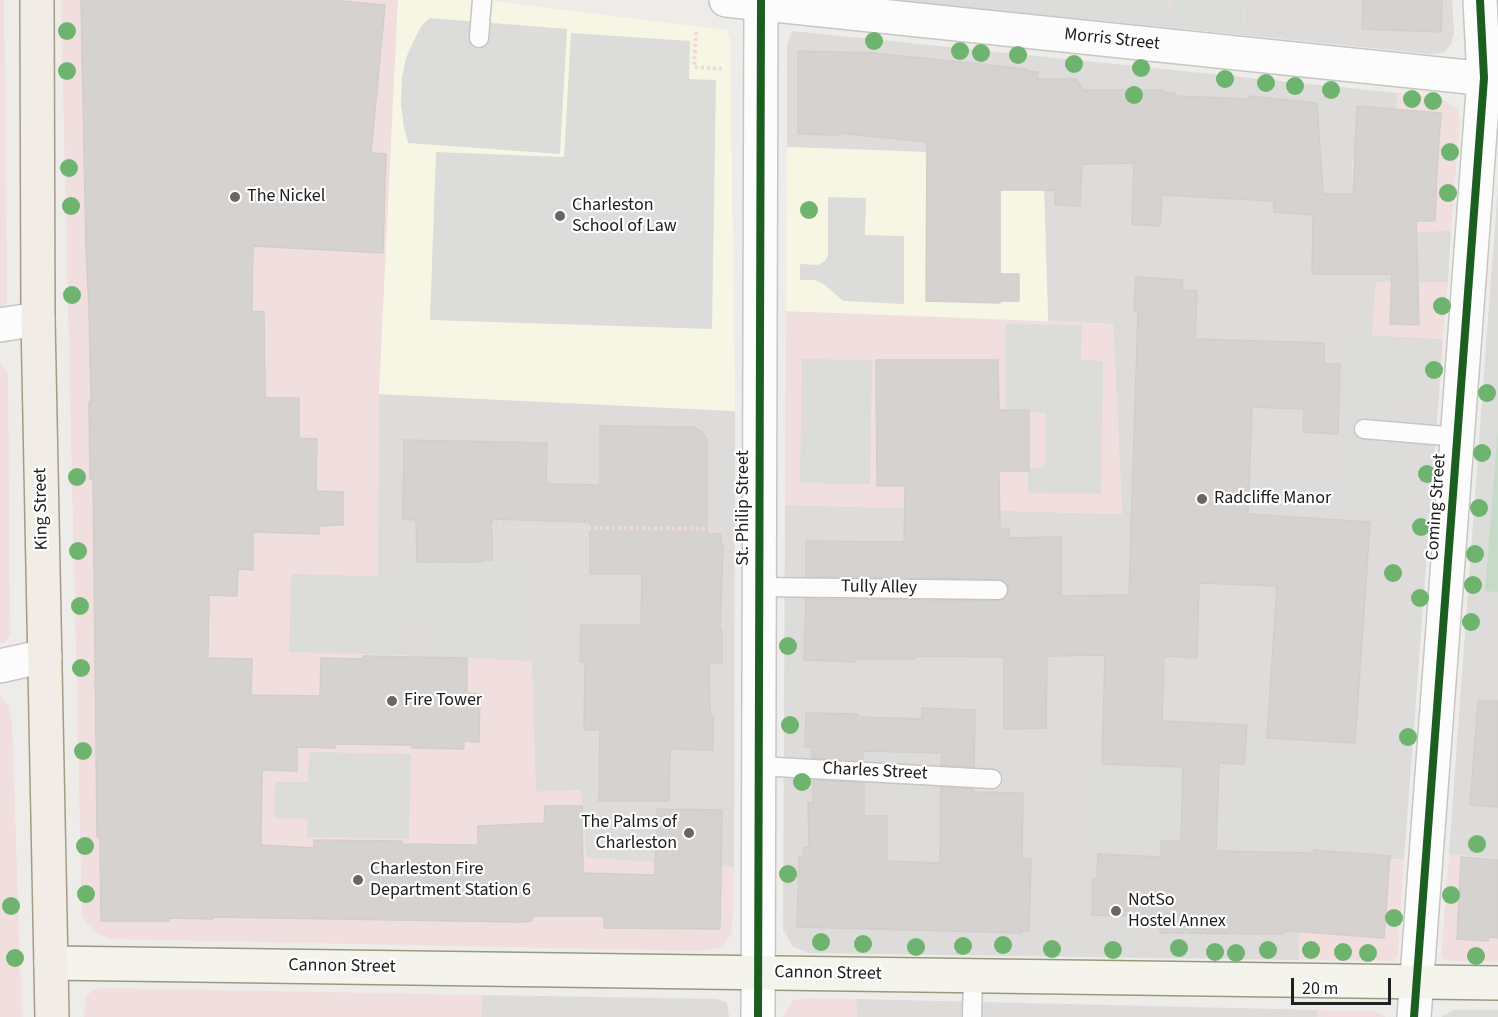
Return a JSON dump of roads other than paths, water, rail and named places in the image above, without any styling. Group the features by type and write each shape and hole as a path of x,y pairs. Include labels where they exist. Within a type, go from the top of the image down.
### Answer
{"main road":[{"name":"King Street","path":"38,0 38,319 52,1017"},
{"name":"Cannon Street","path":"51,963 1498,983"}],"street":[{"name":"Morris Street","path":"726,0 1491,79"},
{"name":"Coming Street","path":"1414,1017 1457,438 1491,79 1480,0"},
{"name":"St. Philip Street","path":"758,1017 761,2"},
{"path":"0,326 38,319"},
{"path":"0,666 45,656"}],"lane":[{"path":"479,38 482,0"},
{"path":"1364,429 1457,438"},
{"name":"Tully Alley","path":"759,587 998,590"},
{"name":"Charles Street","path":"759,766 992,779"},
{"path":"972,1017 973,975"}],"place":[{"name":"The Nickel","path":"235,197"},
{"name":"Charleston School of Law","path":"560,216"},
{"name":"Radcliffe Manor","path":"1202,499"},
{"name":"Fire Tower","path":"392,701"},
{"name":"The Palms of Charleston","path":"689,833"},
{"name":"Charleston Fire Department Station 6","path":"358,880"},
{"name":"NotSo Hostel Annex","path":"1116,911"}]}
